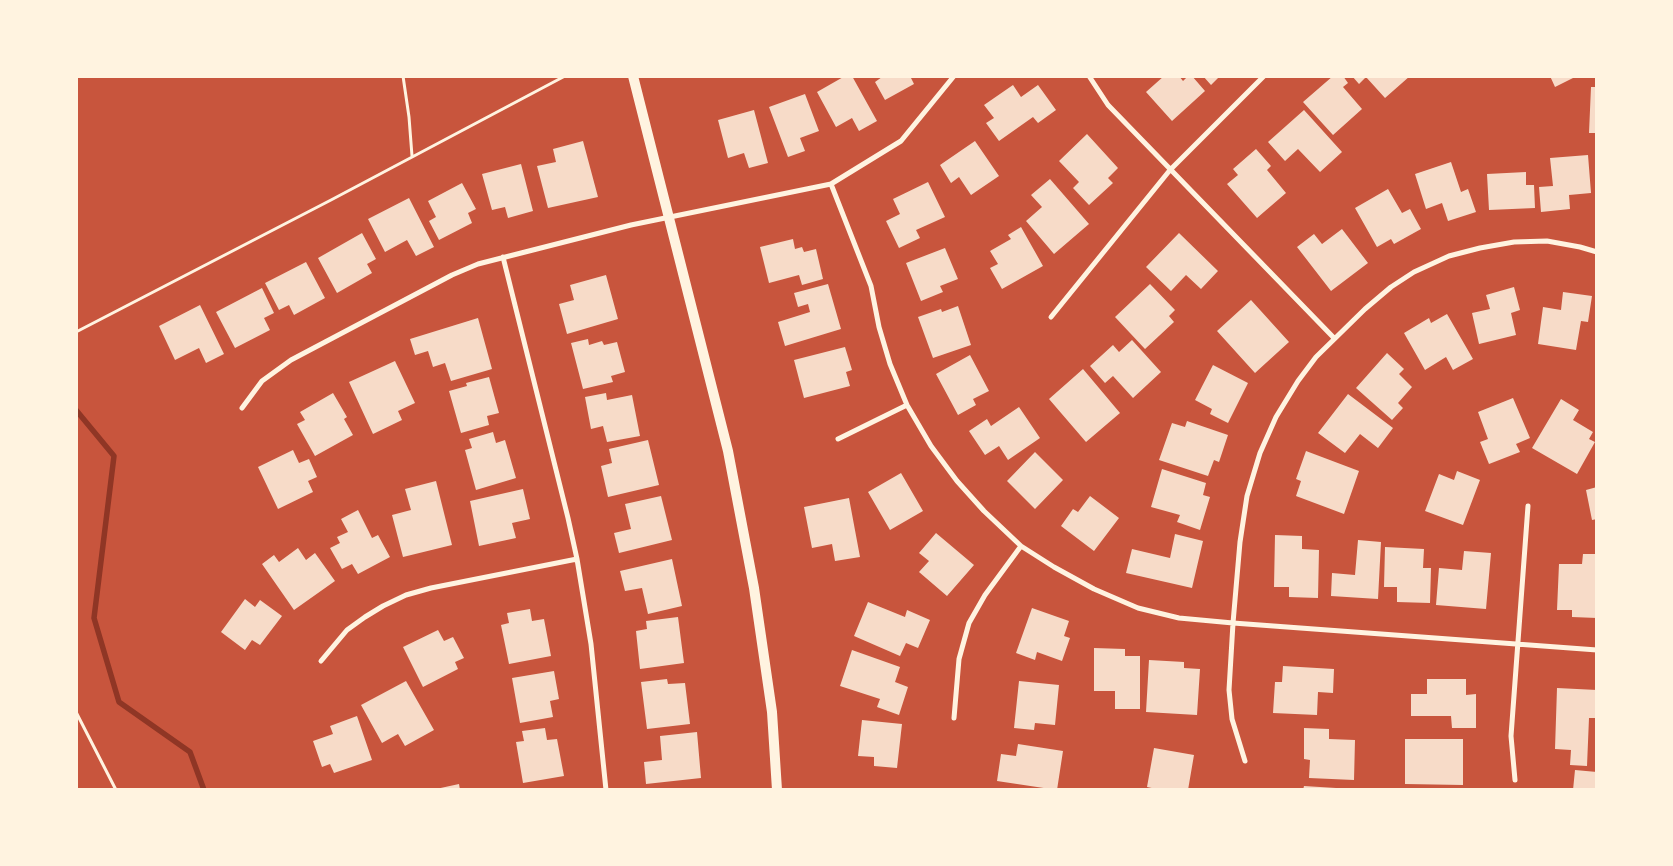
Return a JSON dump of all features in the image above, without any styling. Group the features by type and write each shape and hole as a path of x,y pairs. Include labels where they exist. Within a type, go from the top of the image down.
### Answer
{"main road":[{"path":"633,76 728,451 754,588 772,712 777,790"}],"street":[{"path":"242,408 262,381 291,360 478,264 626,226 831,184 901,141 954,76"},
{"path":"1089,76 1108,105 1334,338"},
{"path":"1051,317 1170,170 1264,76"},
{"path":"831,184 871,286 879,326 890,364 907,405 931,446 957,481 984,511 1021,546 1054,567 1094,589 1138,608 1179,618 1597,650"},
{"path":"1245,761 1232,718 1229,690 1240,542 1247,496 1260,453 1276,417 1298,381 1334,338 1364,309 1391,287 1414,272 1449,256 1514,242 1547,241 1597,252"},
{"path":"503,257 577,560 591,644 606,790"},
{"path":"838,439 907,405"},
{"path":"1515,780 1511,736 1528,506"},
{"path":"954,718 959,659 969,623 985,594 1021,546"},
{"path":"321,661 347,630 382,606 406,595 431,588 577,560"}],"lane":[{"path":"796,790 866,790"}],"path":[{"path":"403,76 412,156"},
{"path":"76,332 565,76"},
{"path":"76,712 116,790"}],"building":[{"path":"845,76 852,76 877,121 859,131 852,118 836,127 817,92"},
{"path":"882,76 910,76 914,84 885,100 875,82"},
{"path":"1164,76 1179,76 1183,81 1188,76 1192,76 1205,91 1172,121 1146,92"},
{"path":"1203,76 1220,76 1211,85"},
{"path":"1333,76 1343,76 1348,83 1343,87 1362,109 1333,135 1303,102"},
{"path":"1352,76 1410,76 1385,98 1366,77 1359,84"},
{"path":"1550,76 1577,76 1555,87"},
{"path":"1013,85 1021,97 1038,85 1056,110 1038,123 1033,117 999,141 986,123 994,118 984,105"},
{"path":"1591,87 1597,87 1597,133 1589,133"},
{"path":"805,94 819,131 800,138 805,151 788,157 769,107"},
{"path":"754,110 768,163 749,168 744,153 728,158 718,120"},
{"path":"1304,110 1342,152 1320,172 1298,149 1285,161 1268,142"},
{"path":"1087,134 1118,168 1108,178 1113,183 1089,205 1073,188 1079,182 1059,161"},
{"path":"583,141 598,197 548,208 537,166 556,162 553,149"},
{"path":"975,141 999,176 971,195 959,177 951,183 940,165"},
{"path":"1256,149 1271,166 1267,170 1286,193 1257,218 1227,184 1238,175 1233,169"},
{"path":"1588,155 1591,193 1569,195 1570,209 1541,212 1539,187 1553,186 1550,158"},
{"path":"1451,162 1461,192 1468,189 1476,212 1448,221 1442,203 1426,209 1415,174"},
{"path":"521,164 533,211 508,218 505,207 492,210 482,174"},
{"path":"1526,172 1526,185 1534,185 1535,208 1489,210 1487,174"},
{"path":"1050,179 1089,224 1054,254 1026,221 1042,207 1031,195"},
{"path":"928,182 945,217 916,230 920,238 899,248 886,221 900,214 893,199"},
{"path":"462,183 476,209 468,213 472,223 439,240 429,221 436,217 428,201"},
{"path":"1388,189 1402,213 1410,209 1421,229 1394,244 1391,239 1377,247 1355,208"},
{"path":"409,198 434,247 416,256 407,240 385,252 368,219"},
{"path":"1021,227 1043,266 1002,289 990,268 998,264 990,251 1011,239 1008,235"},
{"path":"1342,229 1368,263 1331,291 1297,247 1314,234 1322,244"},
{"path":"362,233 376,259 367,264 372,273 337,293 318,258"},
{"path":"1179,233 1218,271 1201,289 1186,275 1171,291 1146,267"},
{"path":"793,239 795,249 802,247 804,252 816,249 823,279 802,285 799,275 769,283 760,247"},
{"path":"945,248 958,279 940,286 943,292 921,301 906,263"},
{"path":"306,262 325,298 294,315 289,305 279,310 265,283"},
{"path":"606,275 618,319 567,334 559,304 574,300 570,285"},
{"path":"828,284 841,329 785,346 778,322 810,312 808,304 798,307 794,293"},
{"path":"1150,284 1175,310 1169,316 1174,322 1145,349 1115,317"},
{"path":"1514,287 1520,310 1511,313 1516,335 1479,344 1472,313 1490,309 1486,295"},
{"path":"262,288 274,313 264,318 270,330 235,348 216,312"},
{"path":"1563,292 1592,296 1588,322 1581,321 1576,350 1538,344 1543,307 1561,310"},
{"path":"1251,300 1289,342 1255,373 1217,331"},
{"path":"200,305 224,354 206,363 199,348 175,360 159,326"},
{"path":"958,306 971,345 933,358 918,317 941,309 942,312"},
{"path":"1447,314 1473,359 1453,370 1446,357 1425,370 1404,333 1429,318 1431,323"},
{"path":"478,318 492,369 451,381 445,363 433,367 428,351 415,355 410,339"},
{"path":"588,339 589,345 602,341 604,345 617,342 625,372 611,376 613,382 583,389 571,343"},
{"path":"1132,340 1161,372 1133,398 1113,376 1105,383 1090,366 1113,345 1119,352"},
{"path":"845,347 852,370 846,372 850,386 804,398 794,360"},
{"path":"1387,353 1404,369 1399,374 1412,387 1398,403 1403,408 1392,420 1356,388"},
{"path":"970,355 989,391 973,399 976,405 958,415 936,374"},
{"path":"395,361 415,403 398,411 402,420 373,434 349,382"},
{"path":"1213,365 1248,383 1228,423 1210,414 1212,409 1195,400"},
{"path":"1083,369 1120,413 1086,442 1049,399"},
{"path":"489,377 499,413 487,416 489,425 461,433 449,391 467,386 466,383"},
{"path":"333,393 347,417 344,419 353,435 315,456 297,424 305,420 300,412"},
{"path":"606,393 607,400 632,395 640,436 607,442 603,426 591,429 585,397"},
{"path":"1348,394 1393,428 1378,448 1360,434 1345,453 1318,433"},
{"path":"1513,398 1530,438 1516,444 1520,452 1489,464 1480,442 1488,439 1478,412"},
{"path":"1561,399 1579,410 1573,420 1593,432 1589,439 1595,442 1577,474 1532,448"},
{"path":"1019,407 1040,438 1008,460 999,446 985,455 969,431 987,419 991,426"},
{"path":"1187,421 1228,435 1219,462 1214,460 1208,476 1159,460 1172,423 1185,427"},
{"path":"493,432 496,443 505,440 516,478 476,490 465,450 472,448 469,439"},
{"path":"648,440 659,485 608,497 601,466 612,463 609,449"},
{"path":"293,450 299,463 309,459 317,477 308,481 313,492 278,509 258,467"},
{"path":"1306,451 1359,471 1344,514 1296,496 1301,481 1296,479"},
{"path":"1035,452 1063,480 1035,509 1007,481"},
{"path":"1162,469 1206,483 1203,495 1210,497 1200,530 1177,522 1180,515 1151,507"},
{"path":"1457,471 1480,480 1463,525 1425,511 1439,474 1454,480"},
{"path":"901,473 923,511 890,530 868,492"},
{"path":"436,481 452,545 403,557 392,515 411,510 405,489"},
{"path":"1597,487 1597,519 1592,520 1586,490"},
{"path":"523,489 530,519 512,523 516,538 479,546 470,501"},
{"path":"661,496 672,540 619,553 614,533 631,529 625,504"},
{"path":"1090,496 1119,518 1094,551 1061,526 1073,509 1078,512"},
{"path":"849,498 860,557 835,561 832,544 812,548 804,507"},
{"path":"358,510 372,538 378,535 390,557 358,574 352,564 342,569 330,548 340,543 337,537 348,532 341,519"},
{"path":"936,533 974,565 947,596 919,572 929,561 919,553"},
{"path":"1175,534 1203,541 1192,588 1126,573 1132,549 1170,558"},
{"path":"1275,535 1302,536 1302,549 1319,550 1318,598 1289,597 1289,587 1274,587"},
{"path":"1358,540 1381,542 1378,599 1331,596 1332,573 1355,575"},
{"path":"1385,547 1424,549 1423,568 1431,568 1430,603 1397,602 1397,587 1384,587"},
{"path":"298,548 306,560 315,553 335,581 294,610 262,564 274,555 279,562"},
{"path":"1464,551 1491,553 1486,609 1436,605 1439,568 1462,570"},
{"path":"1583,554 1596,554 1595,594 1597,594 1597,618 1572,617 1572,610 1557,610 1559,564 1582,564"},
{"path":"672,559 682,606 648,614 642,588 625,591 620,571"},
{"path":"245,599 255,607 260,600 282,616 260,645 252,640 245,650 221,632"},
{"path":"868,602 905,617 907,610 930,620 918,648 906,643 900,656 854,636"},
{"path":"1032,608 1069,621 1064,636 1070,638 1062,661 1037,652 1035,660 1016,653"},
{"path":"530,609 532,621 544,619 551,656 509,664 501,625 509,623 507,613"},
{"path":"678,617 684,663 640,669 636,631 647,629 646,621"},
{"path":"438,630 444,641 453,637 464,658 455,662 458,669 423,687 403,647"},
{"path":"1094,648 1125,649 1125,656 1140,656 1140,709 1115,709 1115,691 1094,691"},
{"path":"852,650 900,667 895,682 908,687 899,715 877,707 880,699 840,686"},
{"path":"1149,660 1184,662 1184,668 1200,669 1197,715 1146,712"},
{"path":"1283,666 1334,669 1333,693 1318,692 1317,715 1273,713 1275,682 1282,682"},
{"path":"554,671 559,699 550,701 553,717 520,723 512,678"},
{"path":"667,679 668,684 685,683 690,724 647,729 641,682"},
{"path":"1427,679 1466,679 1466,695 1476,694 1476,728 1452,728 1451,716 1411,716 1411,694 1427,694"},
{"path":"406,681 434,730 405,746 398,734 382,743 361,705"},
{"path":"1019,681 1059,685 1055,725 1035,723 1034,730 1014,728"},
{"path":"1557,688 1597,690 1597,718 1589,718 1587,766 1570,765 1571,750 1555,749"},
{"path":"357,716 372,760 334,773 330,764 322,767 313,741 333,734 330,726"},
{"path":"862,720 902,724 897,768 874,766 874,757 858,756"},
{"path":"545,728 547,740 557,739 564,776 523,783 516,742 524,741 522,731"},
{"path":"1304,728 1329,729 1329,739 1355,740 1354,780 1309,778 1310,760 1304,759"},
{"path":"697,732 701,778 646,784 644,762 662,760 660,736"},
{"path":"1405,739 1463,739 1463,785 1405,784"},
{"path":"1018,744 1063,751 1057,790 997,781 1001,754 1016,756"},
{"path":"1154,748 1194,755 1188,790 1161,790 1147,787"},
{"path":"1575,770 1597,772 1597,790 1573,790"},
{"path":"459,784 460,790 436,790 436,789"},
{"path":"1304,786 1336,788 1336,790 1303,790"}],"waterway":[{"path":"76,410 114,456 94,618 119,702 190,752 204,790"}]}
